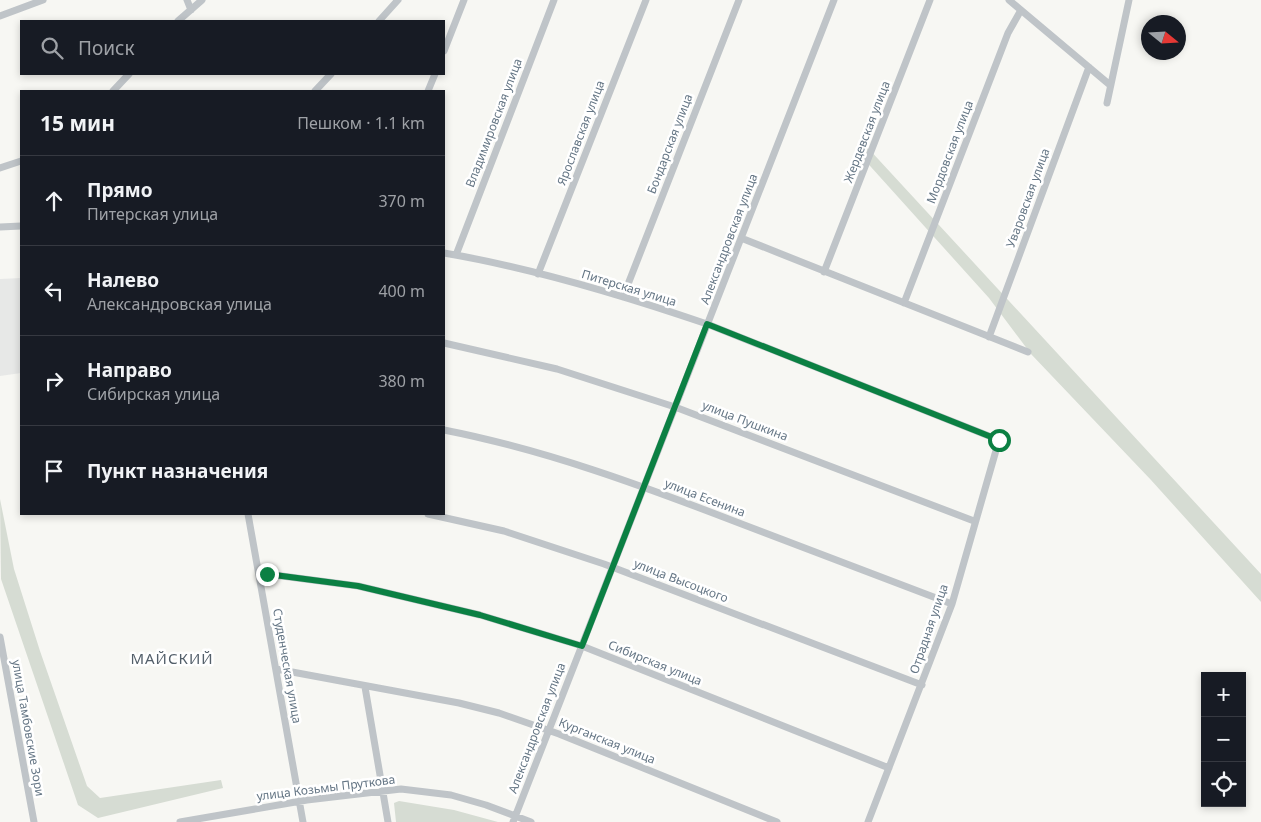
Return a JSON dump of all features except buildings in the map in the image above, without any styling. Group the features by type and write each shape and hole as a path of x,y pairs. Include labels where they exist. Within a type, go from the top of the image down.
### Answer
{"street":[{"path":"0,16 42,0"},
{"path":"187,0 191,10"},
{"path":"179,20 202,0"},
{"path":"380,20 398,0"},
{"path":"445,48 464,0"},
{"name":"Владимировская улица","path":"456,255 554,0"},
{"name":"Ярославская улица","path":"538,274 646,0"},
{"name":"Бондарская улица","path":"623,297 739,0"},
{"name":"Александровская улица","path":"514,819 834,0"},
{"name":"Жердевская улица","path":"824,272 930,0"},
{"path":"1009,0 1110,85"},
{"path":"1107,103 1129,0"},
{"name":"Мордовская улица","path":"904,303 1008,33 1021,10"},
{"name":"Уваровская улица","path":"989,337 1089,67"},
{"path":"114,90 128,75"},
{"path":"317,90 330,75"},
{"path":"428,90 435,75"},
{"path":"0,168 20,161"},
{"path":"0,227 20,226"},
{"path":"741,238 1028,352"},
{"name":"Питерская улица","path":"445,253 538,274 623,297 707,324 999,440"},
{"name":"улица Пушкина","path":"445,342 557,369 675,407 974,521"},
{"name":"улица Есенина","path":"445,430 480,437 541,454 644,486 952,604"},
{"name":"Отрадная улица","path":"868,822 952,604 974,521 999,440"},
{"name":"Студенческая улица","path":"248,515 303,822"},
{"name":"улица Высоцкого","path":"432,515 504,531 613,567 922,685"},
{"name":"Сибирская улица","path":"259,573 358,586 480,615 582,646 889,768"},
{"name":"улица Тамбовские Зори","path":"0,637 34,822"},
{"name":"Курганская улица","path":"276,669 459,703 499,713 549,730 777,822"},
{"path":"365,686 388,822"},
{"name":"улица Козьмы Пруткова","path":"180,822 211,819 299,801 401,789 451,795 514,819 531,822"}],"shaded area":[{"path":"867,147 1261,574 1261,602 1151,480 1031,354 989,298 862,157"},
{"path":"20,278 20,373 0,376 0,279"},
{"path":"0,499 14,569 40,651 87,786 100,798 221,780 223,788 98,818 78,805 1,579"},
{"path":"399,801 454,810 498,822 396,822 394,803"}],"district":[{"name":"МАЙСКИЙ","path":"172,659"}],"route":[{"path":"267,574 358,586 480,615 582,646 707,324 999,440"}]}
